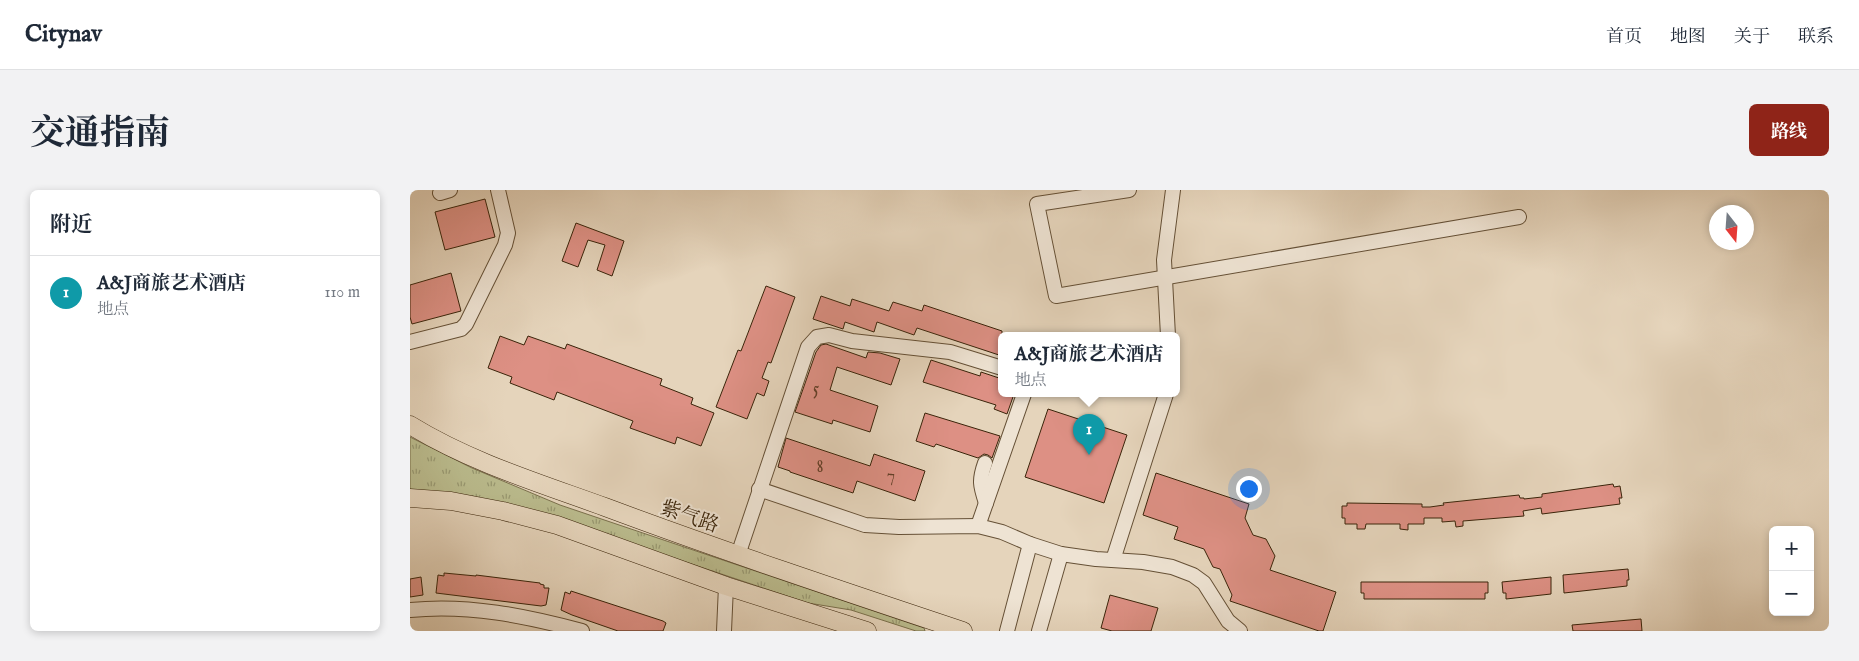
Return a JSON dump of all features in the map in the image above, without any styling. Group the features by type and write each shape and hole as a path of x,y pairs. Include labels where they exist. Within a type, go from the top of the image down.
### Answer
{"main road":[{"name":"紫气路","path":"410,424 430,437 493,466 926,624 963,631"},
{"path":"410,498 451,501 494,509 557,526 726,586 868,631"}],"street":[{"path":"410,342 461,329 466,324 505,245 508,233 498,190"},
{"path":"1129,190 1037,204 1056,296 1519,217"},
{"path":"1168,332 1164,260 1173,190"},
{"path":"738,555 808,347 817,337 829,335 857,342 950,352 998,367"},
{"path":"978,526 1023,397"},
{"path":"1113,560 1165,397"},
{"path":"986,463 980,476 980,486 986,503"},
{"path":"759,489 865,525 899,527 978,526 1002,532 1061,554 1143,562 1172,567 1193,575 1204,583 1228,621 1240,631"},
{"path":"1006,631 1030,544"},
{"path":"1039,631 1061,554"},
{"path":"724,631 726,586"},
{"path":"410,610 436,607 521,616 582,631"}],"green space":[{"path":"410,437 472,468 560,505 924,628 925,631 916,631 851,610 808,603 545,515 410,491"}],"building":[{"path":"485,199 495,237 445,250 435,212"},
{"path":"576,223 624,241 612,276 597,270 605,245 588,240 578,267 562,261"},
{"path":"451,273 461,311 412,324 410,317 410,285"},
{"path":"766,286 795,297 771,363 768,362 762,378 769,381 764,396 757,393 747,419 716,407 738,350 741,351"},
{"path":"821,296 850,306 852,299 889,311 893,302 922,311 924,305 1002,332 998,332 998,355 917,328 914,335 877,322 874,332 845,322 843,329 813,319"},
{"path":"500,336 524,345 528,336 565,349 567,344 662,379 660,385 693,398 691,404 714,413 701,446 677,437 675,444 630,428 633,421 557,392 554,400 510,383 512,377 488,368"},
{"path":"826,344 866,358 868,352 880,353 900,359 891,385 837,367 830,390 878,406 870,432 833,420 832,424 795,412 816,352 821,345"},
{"path":"931,360 980,376 981,372 998,378 998,397 1013,397 1007,414 994,409 996,405 923,382"},
{"path":"1048,409 1127,435 1104,503 1025,477"},
{"path":"925,413 1000,436 992,458 984,454 978,458 936,444 934,447 916,441"},
{"path":"786,438 870,466 874,454 925,471 915,501 857,481 853,493 778,467"},
{"path":"1156,473 1249,504 1245,518 1253,535 1266,539 1275,556 1270,570 1336,592 1323,631 1230,601 1232,595 1220,569 1213,567 1204,549 1174,539 1178,527 1143,515"},
{"path":"1613,484 1614,487 1620,486 1622,498 1619,498 1620,504 1542,514 1541,508 1523,511 1524,516 1463,521 1463,526 1456,527 1455,521 1442,522 1442,518 1424,518 1424,524 1408,524 1408,530 1400,529 1400,524 1366,524 1365,529 1357,529 1357,524 1345,524 1345,518 1342,518 1342,506 1347,506 1347,503 1422,504 1422,507 1430,507 1444,505 1443,503 1519,495 1520,498 1524,499 1542,497 1542,494"},
{"path":"1628,569 1629,580 1627,580 1627,586 1564,593 1563,575"},
{"path":"444,573 540,583 544,585 544,588 549,588 546,605 541,606 436,593 438,575 444,576"},
{"path":"421,577 423,595 410,597 410,579"},
{"path":"1551,577 1551,594 1506,599 1506,593 1503,593 1502,582"},
{"path":"1361,582 1488,582 1488,593 1485,593 1485,599 1364,599 1364,593 1361,593"},
{"path":"571,591 663,621 666,623 663,631 618,631 572,615 561,610 565,592 570,594"},
{"path":"1110,595 1158,608 1151,631 1112,631 1101,628"},
{"path":"1641,619 1642,631 1573,631 1572,625"}],"place":[{"name":"A&J商旅艺术酒店","path":"1089,455"}]}
